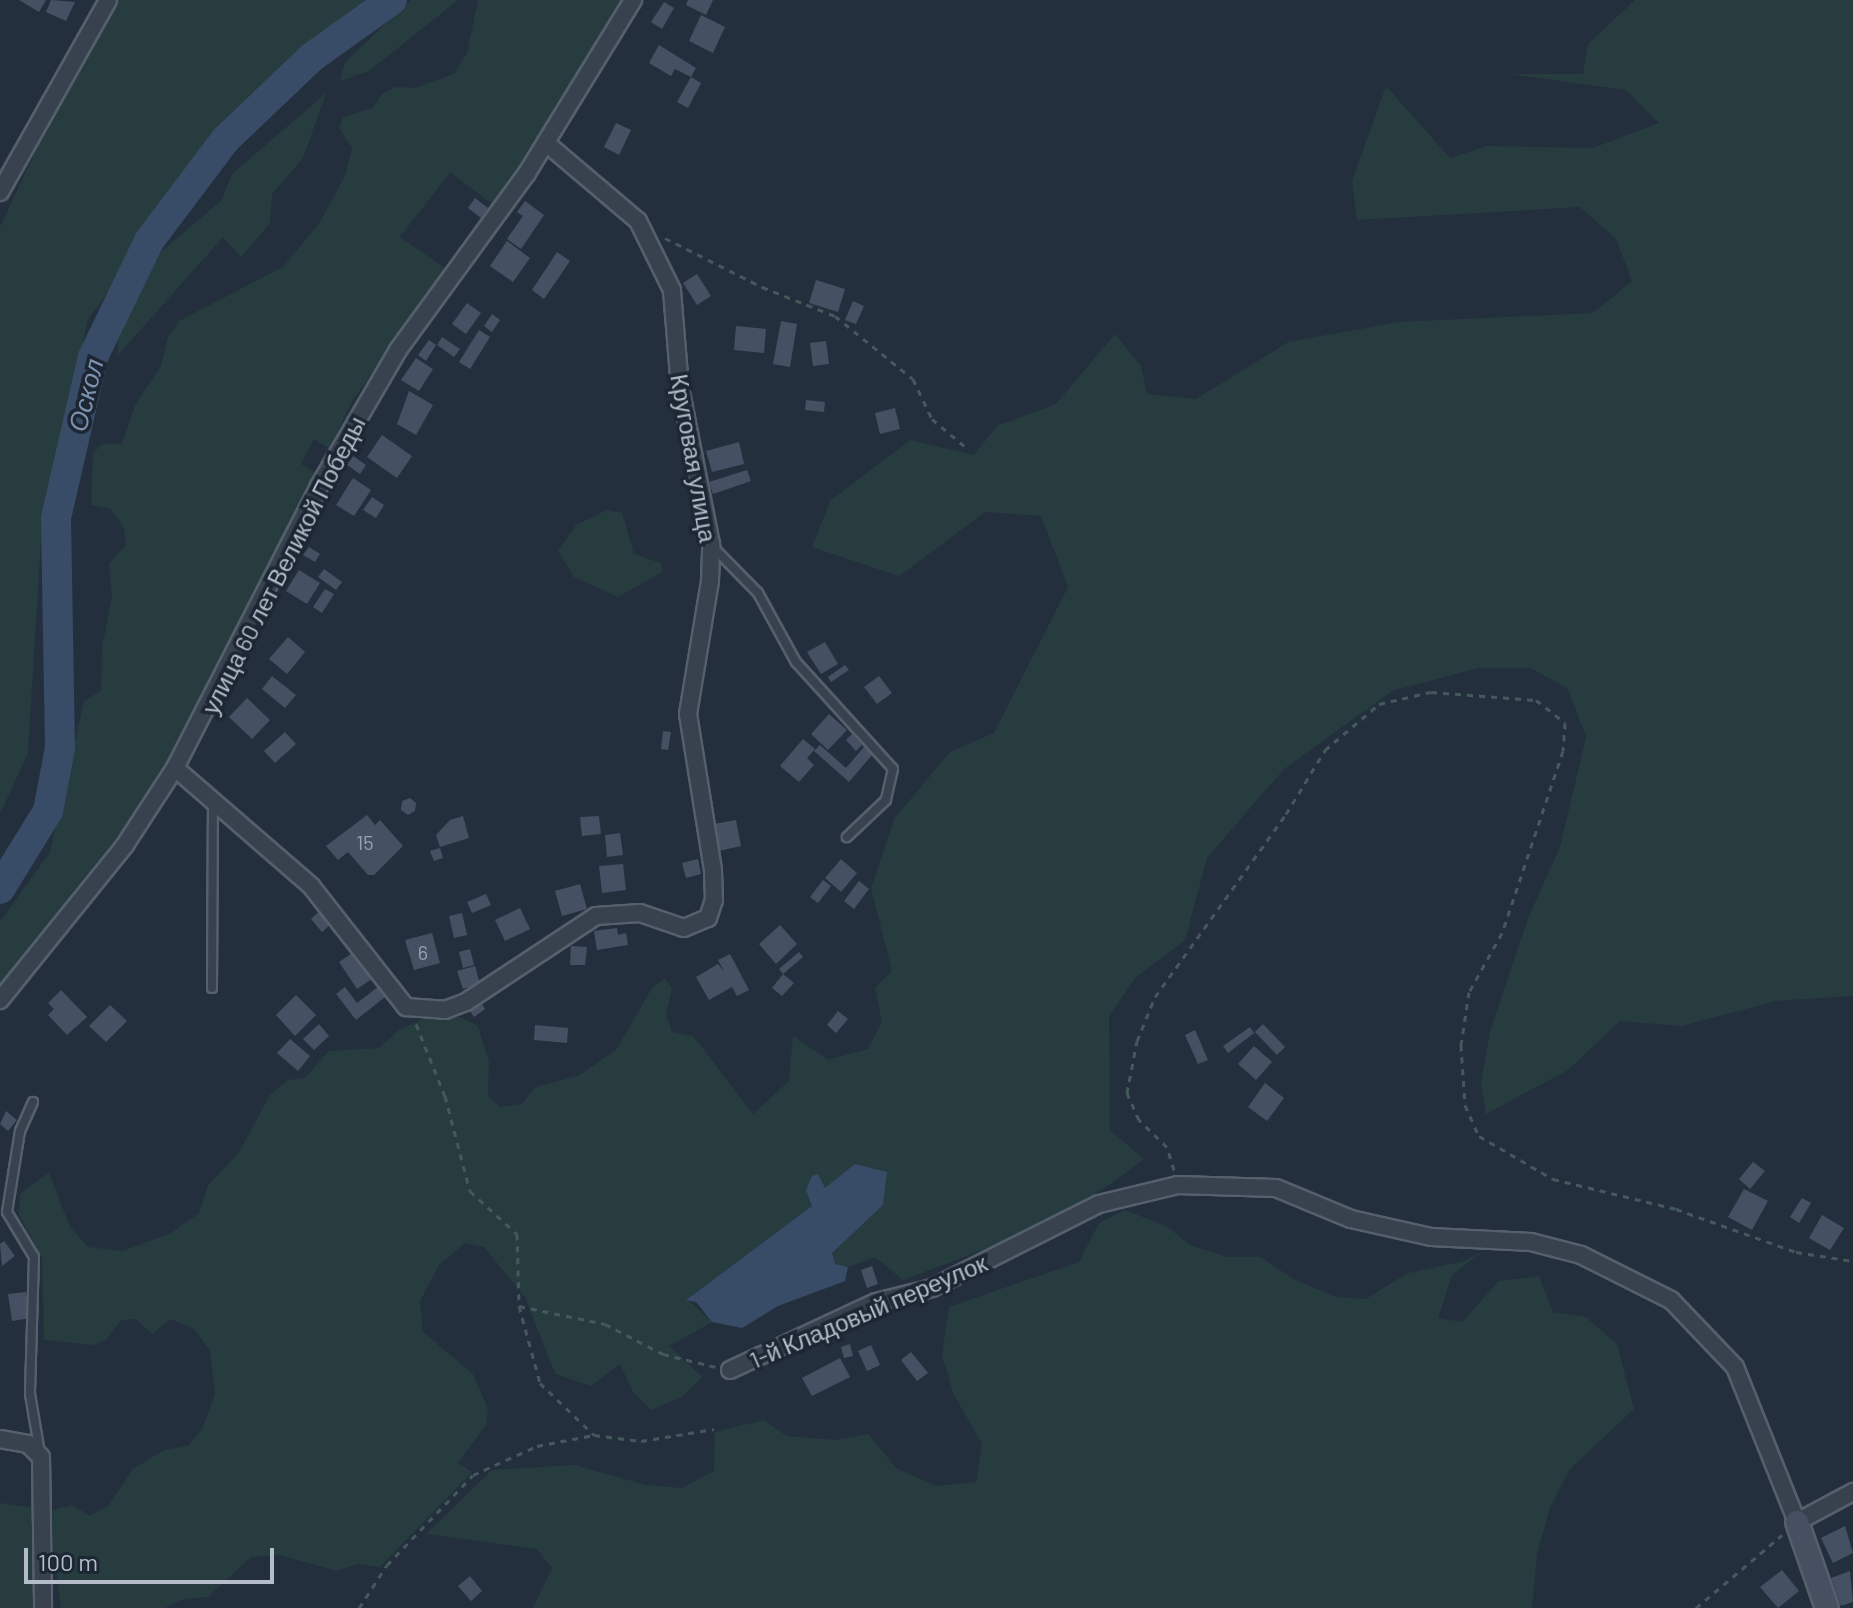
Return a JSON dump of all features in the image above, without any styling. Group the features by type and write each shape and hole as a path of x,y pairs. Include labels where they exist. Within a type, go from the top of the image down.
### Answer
{"main road":[{"path":"1797,1522 1827,1608"}],"street":[{"path":"0,192 108,0"},
{"name":"улица 60 лет Великой Победы","path":"0,1000 125,845 175,768 319,486 398,350 546,143 633,0"},
{"name":"Круговая улица","path":"406,1007 445,1010 466,1002 596,916 640,913 684,928 708,918 714,900 713,870 688,714 710,581 711,544 682,402 672,290 638,221 546,143"},
{"path":"175,768 311,886 406,1007"},
{"name":"1-й Кладовый переулок","path":"730,1370 876,1302 932,1288 1099,1204 1178,1185 1276,1188 1351,1219 1431,1237 1531,1242 1581,1255 1671,1300 1735,1367 1797,1522"},
{"path":"0,1439 28,1444 41,1457 43,1608"},
{"path":"1797,1522 1853,1492"}],"lane":[{"path":"711,544 758,593 796,662 893,769 886,800 847,837"},
{"path":"212,988 213,799"},
{"path":"33,1102 20,1131 7,1212 34,1257 30,1394 41,1457"}],"path":[{"path":"638,221 689,253 835,316 913,379 932,419 968,449"},
{"path":"1178,1185 1167,1147 1139,1120 1127,1093 1137,1041 1155,997 1286,814 1325,750 1379,704 1431,692 1536,700 1565,723 1563,751 1502,933 1469,992 1461,1045 1465,1105 1479,1136 1553,1179 1676,1209 1796,1252 1853,1261"},
{"path":"406,1007 445,1096 470,1191 517,1234 519,1306 540,1383 594,1435"},
{"path":"519,1306 605,1324 663,1354 730,1370"},
{"path":"359,1608 387,1565 473,1475 537,1446 594,1435 641,1441 714,1429"},
{"path":"1696,1608 1797,1522"}],"green space":[{"path":"106,0 392,0 312,57 226,139 88,319 41,541 28,753 0,814 0,227"},
{"path":"411,0 458,0 369,71 340,81 345,62"},
{"path":"478,0 623,0 558,114 495,206 450,172 400,237 445,268 353,400 329,448 314,439 301,464 316,473 196,714 137,812 0,983 0,922 50,852 84,701 101,691 102,648 112,596 109,564 126,545 124,528 111,509 91,505 93,453 102,444 122,444 136,403 161,366 168,337 179,321 283,267 320,222 345,176 352,148 339,128 343,117 373,108 382,94 396,87 415,88 454,74 467,53"},
{"path":"1635,0 1853,0 1853,996 1776,1001 1681,1026 1620,1021 1568,1070 1486,1114 1481,1082 1491,1028 1529,916 1560,847 1586,737 1568,689 1531,668 1478,668 1392,691 1284,769 1207,858 1185,940 1135,978 1109,1016 1110,1130 1144,1159 1109,1185 1027,1233 903,1280 875,1257 848,1267 835,1264 832,1253 883,1205 855,1164 812,1206 687,1299 712,1322 669,1346 702,1377 683,1396 651,1410 633,1392 620,1364 591,1386 555,1374 525,1297 484,1247 465,1243 439,1265 420,1301 423,1332 473,1374 488,1409 486,1425 458,1463 472,1472 380,1567 358,1564 337,1571 280,1555 251,1557 208,1597 184,1599 165,1608 61,1608 49,1511 72,1505 90,1516 108,1506 133,1469 164,1450 188,1446 202,1429 215,1394 210,1350 194,1329 170,1319 152,1334 136,1319 121,1320 106,1340 94,1345 44,1340 42,1258 18,1213 21,1193 49,1173 70,1227 88,1247 123,1251 171,1233 199,1213 208,1185 238,1154 270,1095 288,1080 305,1078 329,1051 379,1048 399,1030 423,1019 460,1017 478,1026 489,1062 488,1096 500,1107 522,1104 535,1087 578,1076 616,1050 652,988 665,978 672,988 666,1015 672,1032 693,1036 753,1114 789,1081 793,1036 828,1060 868,1049 882,1022 875,988 892,971 871,888 894,819 950,752 994,733 1068,587 1041,516 985,512 899,576 812,547 830,501 910,440 974,455 997,426 1056,404 1115,334 1141,366 1147,394 1196,399 1288,342 1399,322 1593,313 1632,281 1616,239 1580,207 1357,220 1352,181 1386,86 1450,158 1487,146 1593,148 1659,123 1626,90 1510,74 1583,74 1588,44"},
{"path":"326,93 303,158 272,194 270,223 241,257 223,237 118,355 118,324 140,294 158,254 221,201 232,174"},
{"path":"607,510 622,513 634,554 661,563 663,571 618,597 574,577 558,551 576,525"},
{"path":"1125,1210 1166,1226 1190,1245 1227,1257 1261,1257 1293,1279 1336,1297 1366,1299 1408,1273 1465,1261 1485,1250 1452,1275 1438,1318 1462,1322 1499,1281 1539,1276 1553,1312 1586,1317 1617,1344 1634,1409 1570,1469 1550,1508 1537,1554 1532,1608 533,1608 552,1568 537,1549 426,1534 492,1470 575,1465 646,1485 682,1488 714,1471 715,1432 764,1420 787,1436 834,1440 868,1434 896,1468 936,1486 976,1482 982,1444 953,1393 942,1355 949,1307 1079,1262 1099,1223"},
{"path":"0,1503 34,1508 36,1608 0,1608"}],"water":[{"path":"855,1164 887,1172 883,1205 832,1253 835,1264 848,1267 845,1281 778,1306 742,1328 712,1322 696,1302 686,1300 812,1206 806,1190 812,1176 818,1174 825,1188"}],"building":[{"path":"19,0 46,0 39,12"},
{"path":"51,0 75,2 66,21 46,12"},
{"path":"688,0 713,0 706,15 686,5"},
{"path":"664,2 674,8 662,29 651,22"},
{"path":"701,15 725,27 713,53 689,41"},
{"path":"659,45 696,68 691,77 675,69 671,76 649,63"},
{"path":"691,77 701,83 688,108 677,102"},
{"path":"616,123 631,130 619,155 604,147"},
{"path":"475,198 488,208 481,218 468,208"},
{"path":"525,201 544,215 521,249 507,239 523,216 517,212"},
{"path":"507,241 530,258 513,282 490,266"},
{"path":"557,252 570,261 544,299 532,290"},
{"path":"697,274 711,296 697,305 683,283"},
{"path":"816,280 845,289 838,312 809,303"},
{"path":"853,301 864,306 856,324 845,320"},
{"path":"467,303 481,313 466,334 452,324"},
{"path":"492,314 500,320 492,332 484,326"},
{"path":"781,321 797,324 790,367 773,364"},
{"path":"736,326 766,329 764,353 734,350"},
{"path":"479,330 490,337 470,369 459,362"},
{"path":"442,337 460,349 454,357 437,345"},
{"path":"429,340 436,345 426,361 418,355"},
{"path":"826,341 829,364 813,366 810,343"},
{"path":"416,358 433,369 419,391 401,380"},
{"path":"409,391 433,405 416,435 397,424"},
{"path":"806,400 825,402 824,412 805,410"},
{"path":"895,408 900,429 880,434 875,413"},
{"path":"382,435 412,456 397,478 367,457"},
{"path":"739,442 744,464 712,472 706,451"},
{"path":"353,456 366,465 360,474 347,465"},
{"path":"747,470 751,481 713,494 709,482"},
{"path":"353,478 371,490 354,516 336,505"},
{"path":"372,497 384,505 376,518 363,510"},
{"path":"309,547 320,554 315,562 303,555"},
{"path":"324,569 342,582 336,590 318,577"},
{"path":"299,570 320,583 307,604 286,591"},
{"path":"325,589 334,594 322,613 313,607"},
{"path":"288,637 305,652 287,674 269,659"},
{"path":"825,642 838,664 821,674 807,652"},
{"path":"845,665 849,670 831,682 828,677"},
{"path":"272,676 296,695 285,708 262,689"},
{"path":"879,676 892,693 877,704 864,687"},
{"path":"247,698 270,720 252,739 229,717"},
{"path":"829,714 847,730 828,750 811,734"},
{"path":"663,731 671,732 668,750 661,749"},
{"path":"285,732 296,744 275,763 264,751"},
{"path":"852,734 862,745 856,751 846,740"},
{"path":"803,739 815,749 807,758 814,765 799,782 780,766"},
{"path":"820,745 846,768 864,747 872,755 849,782 814,751"},
{"path":"410,798 416,803 415,811 408,815 401,810 402,801"},
{"path":"367,815 375,825 380,820 403,846 374,875 368,875 348,852 338,860 326,846"},
{"path":"463,816 469,838 440,847 436,835 450,820"},
{"path":"599,816 601,834 582,836 580,817"},
{"path":"736,820 741,846 719,851 714,824"},
{"path":"620,833 623,855 607,857 605,835"},
{"path":"440,848 443,858 434,861 430,851"},
{"path":"698,859 701,874 686,878 682,863"},
{"path":"841,859 857,873 841,892 825,878"},
{"path":"623,864 626,890 602,893 599,866"},
{"path":"823,880 831,886 818,903 810,897"},
{"path":"859,881 869,889 854,909 844,901"},
{"path":"580,884 587,909 562,916 555,891"},
{"path":"486,894 491,905 472,913 467,902"},
{"path":"323,908 335,920 322,932 311,919"},
{"path":"520,908 530,929 505,941 495,920"},
{"path":"462,913 467,935 454,938 449,916"},
{"path":"780,925 797,944 776,964 759,944"},
{"path":"617,928 618,935 626,933 628,945 597,950 594,931"},
{"path":"432,933 440,963 414,970 405,940"},
{"path":"571,946 587,947 585,965 570,965"},
{"path":"360,948 378,975 357,989 339,962"},
{"path":"470,949 474,965 463,968 459,952"},
{"path":"799,952 803,957 783,974 779,969"},
{"path":"730,954 749,990 737,996 732,987 709,1000 696,977 718,964 724,971 718,960"},
{"path":"475,966 480,984 463,989 457,971"},
{"path":"783,974 794,983 782,996 772,988"},
{"path":"345,987 357,1003 378,987 385,997 356,1020 336,994"},
{"path":"61,990 87,1017 67,1035 48,1015 54,1009 48,1003"},
{"path":"296,995 316,1015 295,1036 276,1015"},
{"path":"480,1001 485,1009 474,1017 468,1008"},
{"path":"110,1005 127,1021 106,1042 89,1026"},
{"path":"838,1011 848,1019 836,1033 827,1025"},
{"path":"319,1024 329,1036 314,1050 303,1039"},
{"path":"1263,1024 1285,1047 1277,1055 1255,1032"},
{"path":"535,1025 568,1028 567,1043 534,1040"},
{"path":"1250,1027 1254,1033 1228,1053 1223,1046"},
{"path":"1195,1030 1208,1060 1198,1064 1185,1035"},
{"path":"290,1039 310,1056 298,1071 277,1053"},
{"path":"1254,1046 1272,1062 1256,1080 1238,1064"},
{"path":"1265,1083 1284,1098 1267,1121 1248,1107"},
{"path":"6,1111 17,1120 8,1131 0,1124"},
{"path":"1753,1162 1765,1171 1750,1189 1739,1179"},
{"path":"1744,1189 1768,1201 1752,1230 1728,1217"},
{"path":"1802,1198 1811,1203 1799,1223 1790,1217"},
{"path":"1822,1215 1844,1228 1830,1250 1809,1238"},
{"path":"4,1241 15,1256 2,1266 0,1244"},
{"path":"872,1266 878,1284 867,1288 861,1270"},
{"path":"26,1292 31,1318 12,1321 8,1294"},
{"path":"850,1344 853,1356 844,1358 841,1347"},
{"path":"871,1345 880,1365 867,1371 858,1351"},
{"path":"911,1352 928,1373 917,1381 901,1360"},
{"path":"840,1358 850,1377 812,1396 802,1378"},
{"path":"1845,1526 1853,1553 1833,1563 1821,1538"},
{"path":"1782,1570 1799,1591 1778,1608 1760,1587"},
{"path":"1850,1571 1853,1602 1841,1606 1831,1578"},
{"path":"470,1576 482,1591 471,1601 458,1586"}],"waterway":[{"name":"Оскол","path":"0,889 48,811 60,748 56,518 93,357 149,241 226,139 312,57 392,0"}]}
